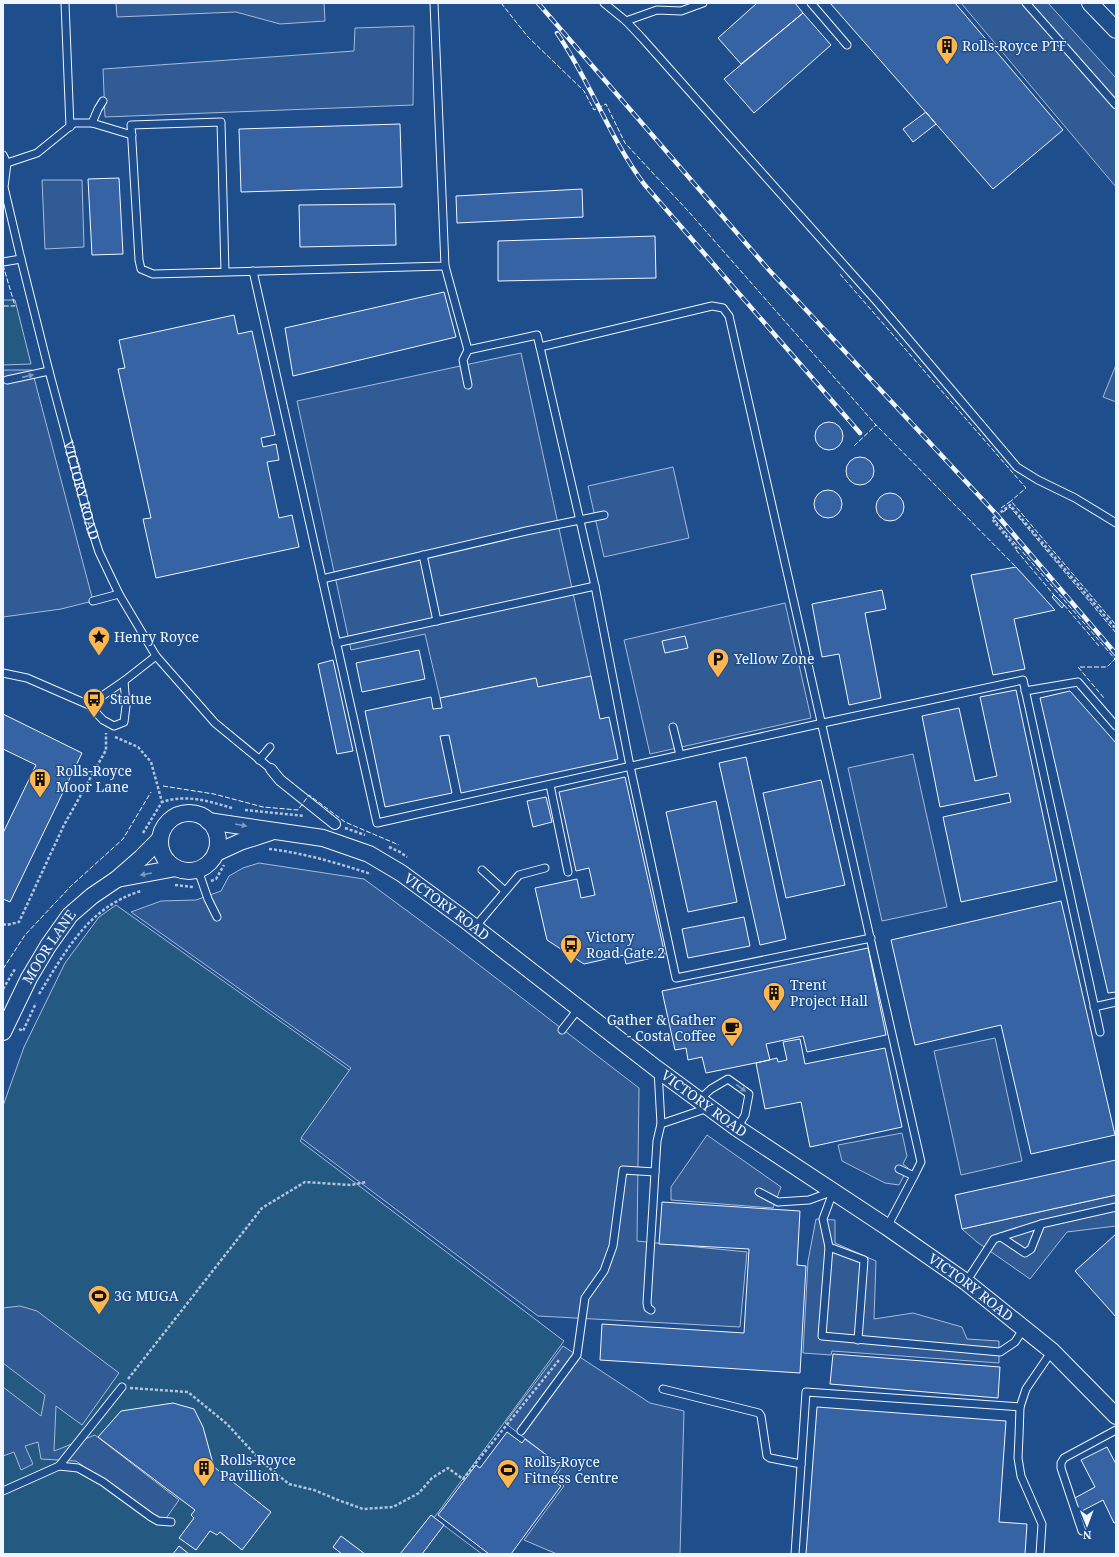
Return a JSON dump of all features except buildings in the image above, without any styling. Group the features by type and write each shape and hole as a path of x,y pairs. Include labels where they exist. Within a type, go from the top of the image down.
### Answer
{"street":[{"path":"1090,3 1116,30"},
{"path":"271,769 280,780 335,824"},
{"path":"186,813 194,814 208,821 214,828 218,845 216,853 209,863 198,870 183,871 168,864 160,848 160,839 161,831 165,824 171,818 186,813"},
{"name":"VICTORY ROAD","path":"208,821 237,824 272,831 291,832 323,838 369,854 401,872 475,927 657,1069 737,1128 887,1227 966,1282 1052,1351 1116,1416"},
{"name":"VICTORY ROAD","path":"216,853 240,842 272,831"},
{"name":"MOOR LANE","path":"3,1032 29,978 48,946 70,915 92,896 117,879 142,858 160,839"},
{"name":"MOOR LANE","path":"117,879 176,868"}],"lane":[{"path":"65,3 70,127"},
{"path":"434,3 445,266 468,350 463,360 468,385"},
{"path":"604,3 626,21 878,303 1017,467 1038,480 1075,498 1116,523"},
{"path":"626,21 657,10 681,11 703,3"},
{"path":"811,3 847,45"},
{"path":"1026,3 1116,105"},
{"path":"92,123 98,108 103,101"},
{"path":"225,272 220,122 132,125 139,260 141,269 153,274 225,272 253,270 445,266"},
{"path":"3,155 5,163 37,153 74,123 92,123 132,135"},
{"name":"VICTORY ROAD","path":"5,163 4,187 21,259 49,371 90,524 99,552 119,594 156,656 215,723 271,769"},
{"path":"3,262 21,259"},
{"path":"253,270 376,823 1023,680 1100,1032"},
{"path":"540,347 712,306 723,308 729,316 823,723 921,1162 887,1227"},
{"path":"468,350 537,335 595,586 630,766 676,978 871,938"},
{"path":"7,380 49,371"},
{"path":"322,579 526,531 604,515"},
{"path":"423,555 437,621"},
{"path":"336,643 595,586"},
{"path":"93,601 119,594"},
{"path":"89,705 124,681 156,656"},
{"path":"3,673 27,678 89,705 103,720 114,726 124,722 126,706 124,681"},
{"path":"1025,691 1078,682 1116,726"},
{"path":"673,727 680,755"},
{"path":"259,760 270,747"},
{"path":"550,784 568,872"},
{"path":"475,927 519,875 545,868"},
{"path":"198,870 208,899 217,917"},
{"path":"482,870 505,891"},
{"path":"1094,1007 1116,1002"},
{"path":"562,1030 579,1008"},
{"path":"651,1310 648,1308 646,1303 657,1141 661,1124 657,1069"},
{"path":"661,1124 704,1104 711,1089 728,1079 749,1094 745,1115 737,1128"},
{"path":"899,1169 914,1176"},
{"path":"521,1431 577,1355 585,1298 604,1271 613,1246 623,1170 655,1172"},
{"path":"759,1192 778,1202 809,1200 833,1192"},
{"path":"833,1192 823,1219 829,1247 822,1336 1000,1352 1015,1342 1024,1328"},
{"path":"966,1282 994,1239 1041,1224 1116,1207"},
{"path":"1001,1237 1024,1253 1029,1252 1041,1224"},
{"path":"829,1247 864,1260 858,1340"},
{"path":"1040,1554 1042,1524 1021,1476 1018,1458 1020,1407 1026,1389 1052,1351"},
{"path":"3,1491 59,1466 122,1387"},
{"path":"663,1389 758,1413 761,1416 767,1456 770,1458 801,1464"},
{"path":"795,1554 806,1392 1020,1407"},
{"path":"1082,1531 1061,1463 1064,1458 1116,1430"},
{"path":"59,1466 78,1468 103,1482 150,1517 158,1521 171,1522"}],"path":[{"path":"1017,549 992,519 1010,504 1116,629"},
{"path":"3,924 7,925 19,922 64,826 106,750 106,733 103,720"},
{"path":"106,733 138,747 151,762 162,802"},
{"path":"122,1387 262,1208 305,1182 351,1185 366,1182"},
{"path":"122,1387 188,1392 227,1424 262,1462 290,1484 314,1490 363,1508 394,1507 419,1494 432,1478 448,1468 463,1479 559,1360"}],"shaded area":[{"path":"116,3 324,3 325,21 280,24 236,12 117,17"},
{"path":"961,3 1048,3 1116,78 1116,187"},
{"path":"414,26 413,105 105,117 103,69 354,51 355,28"},
{"path":"42,180 82,180 84,247 45,249"},
{"path":"3,300 15,300 31,364 3,365"},
{"path":"521,353 591,676 538,687 535,678 440,698 425,634 351,650 297,401"},
{"path":"1116,365 1116,402 1103,397"},
{"path":"3,370 32,370 93,601 61,609 3,617"},
{"path":"673,467 689,538 604,557 588,486"},
{"name":"Yellow Zone","path":"785,603 811,718 650,754 624,640"},
{"path":"913,754 947,907 882,921 848,768"},
{"path":"259,863 364,879 444,938 639,1088 637,1241 747,1252 740,1327 538,1316 301,1138 351,1068 131,912 161,901 196,900 221,891 229,876 243,868"},
{"path":"116,905 352,1072 300,1141 564,1341 434,1518 482,1554 3,1554 3,1106 24,1047 65,963 99,917"},
{"path":"995,1038 1022,1161 961,1175 934,1051"},
{"path":"902,1133 907,1156 903,1164 908,1168 899,1185 885,1183 842,1161 838,1145"},
{"path":"707,1135 781,1187 773,1208 671,1200 671,1187"},
{"path":"1116,1195 1116,1226 1067,1232 1030,1279 977,1242 962,1229"},
{"path":"816,1219 835,1220 835,1243 876,1261 874,1319 913,1313 962,1327 967,1339 999,1341 999,1363 832,1351 831,1355 803,1353 808,1261"},
{"path":"20,1306 37,1311 119,1373 82,1425 56,1406 54,1451 95,1435 179,1500 162,1524 76,1461 41,1459 38,1442 25,1446 33,1464 21,1470 14,1452 3,1456 3,1387 41,1416 45,1395 3,1363 3,1308"},
{"path":"563,1346 650,1403 684,1411 680,1554 557,1554 524,1540 564,1486 554,1478 562,1467 505,1423"}],"railway":[{"path":"538,3 769,270 997,515 1116,654"},
{"path":"557,33 580,70 620,147 644,184 860,433"}],"fence":[{"path":"501,3 528,37 584,91 594,110 606,104 625,143 689,212 876,425 1016,567"},
{"path":"3,265 15,306 3,306"},
{"path":"840,274 1026,488 1011,501"},
{"path":"854,446 876,425"},
{"path":"1001,508 1011,501 1116,625"},
{"path":"1003,512 1010,507 1116,633"},
{"path":"995,520 1115,659 1107,667 1078,667 1104,698"},
{"path":"1016,550 1054,595"},
{"path":"1064,605 1099,646"},
{"path":"163,786 214,794 263,807 298,810 309,795 345,822 399,845"},
{"path":"3,969 25,935 71,886 123,839 151,792"}],"place":[{"name":"Rolls-Royce PTF","path":"947,66"},
{"name":"Henry Royce","path":"99,656"},
{"name":"Yellow Zone","path":"718,678"},
{"name":"Statue","path":"94,718"},
{"name":"Rolls-Royce Moor Lane","path":"40,798"},
{"name":"Victory Road Gate 2","path":"571,964"},
{"name":"Trent Project Hall","path":"774,1012"},
{"name":"Gather & Gather - Costa Coffee","path":"732,1048"},
{"name":"3G MUGA","path":"99,1316"},
{"name":"Rolls-Royce Pavillion","path":"204,1488"},
{"name":"Rolls-Royce Fitness Centre","path":"508,1490"}]}
